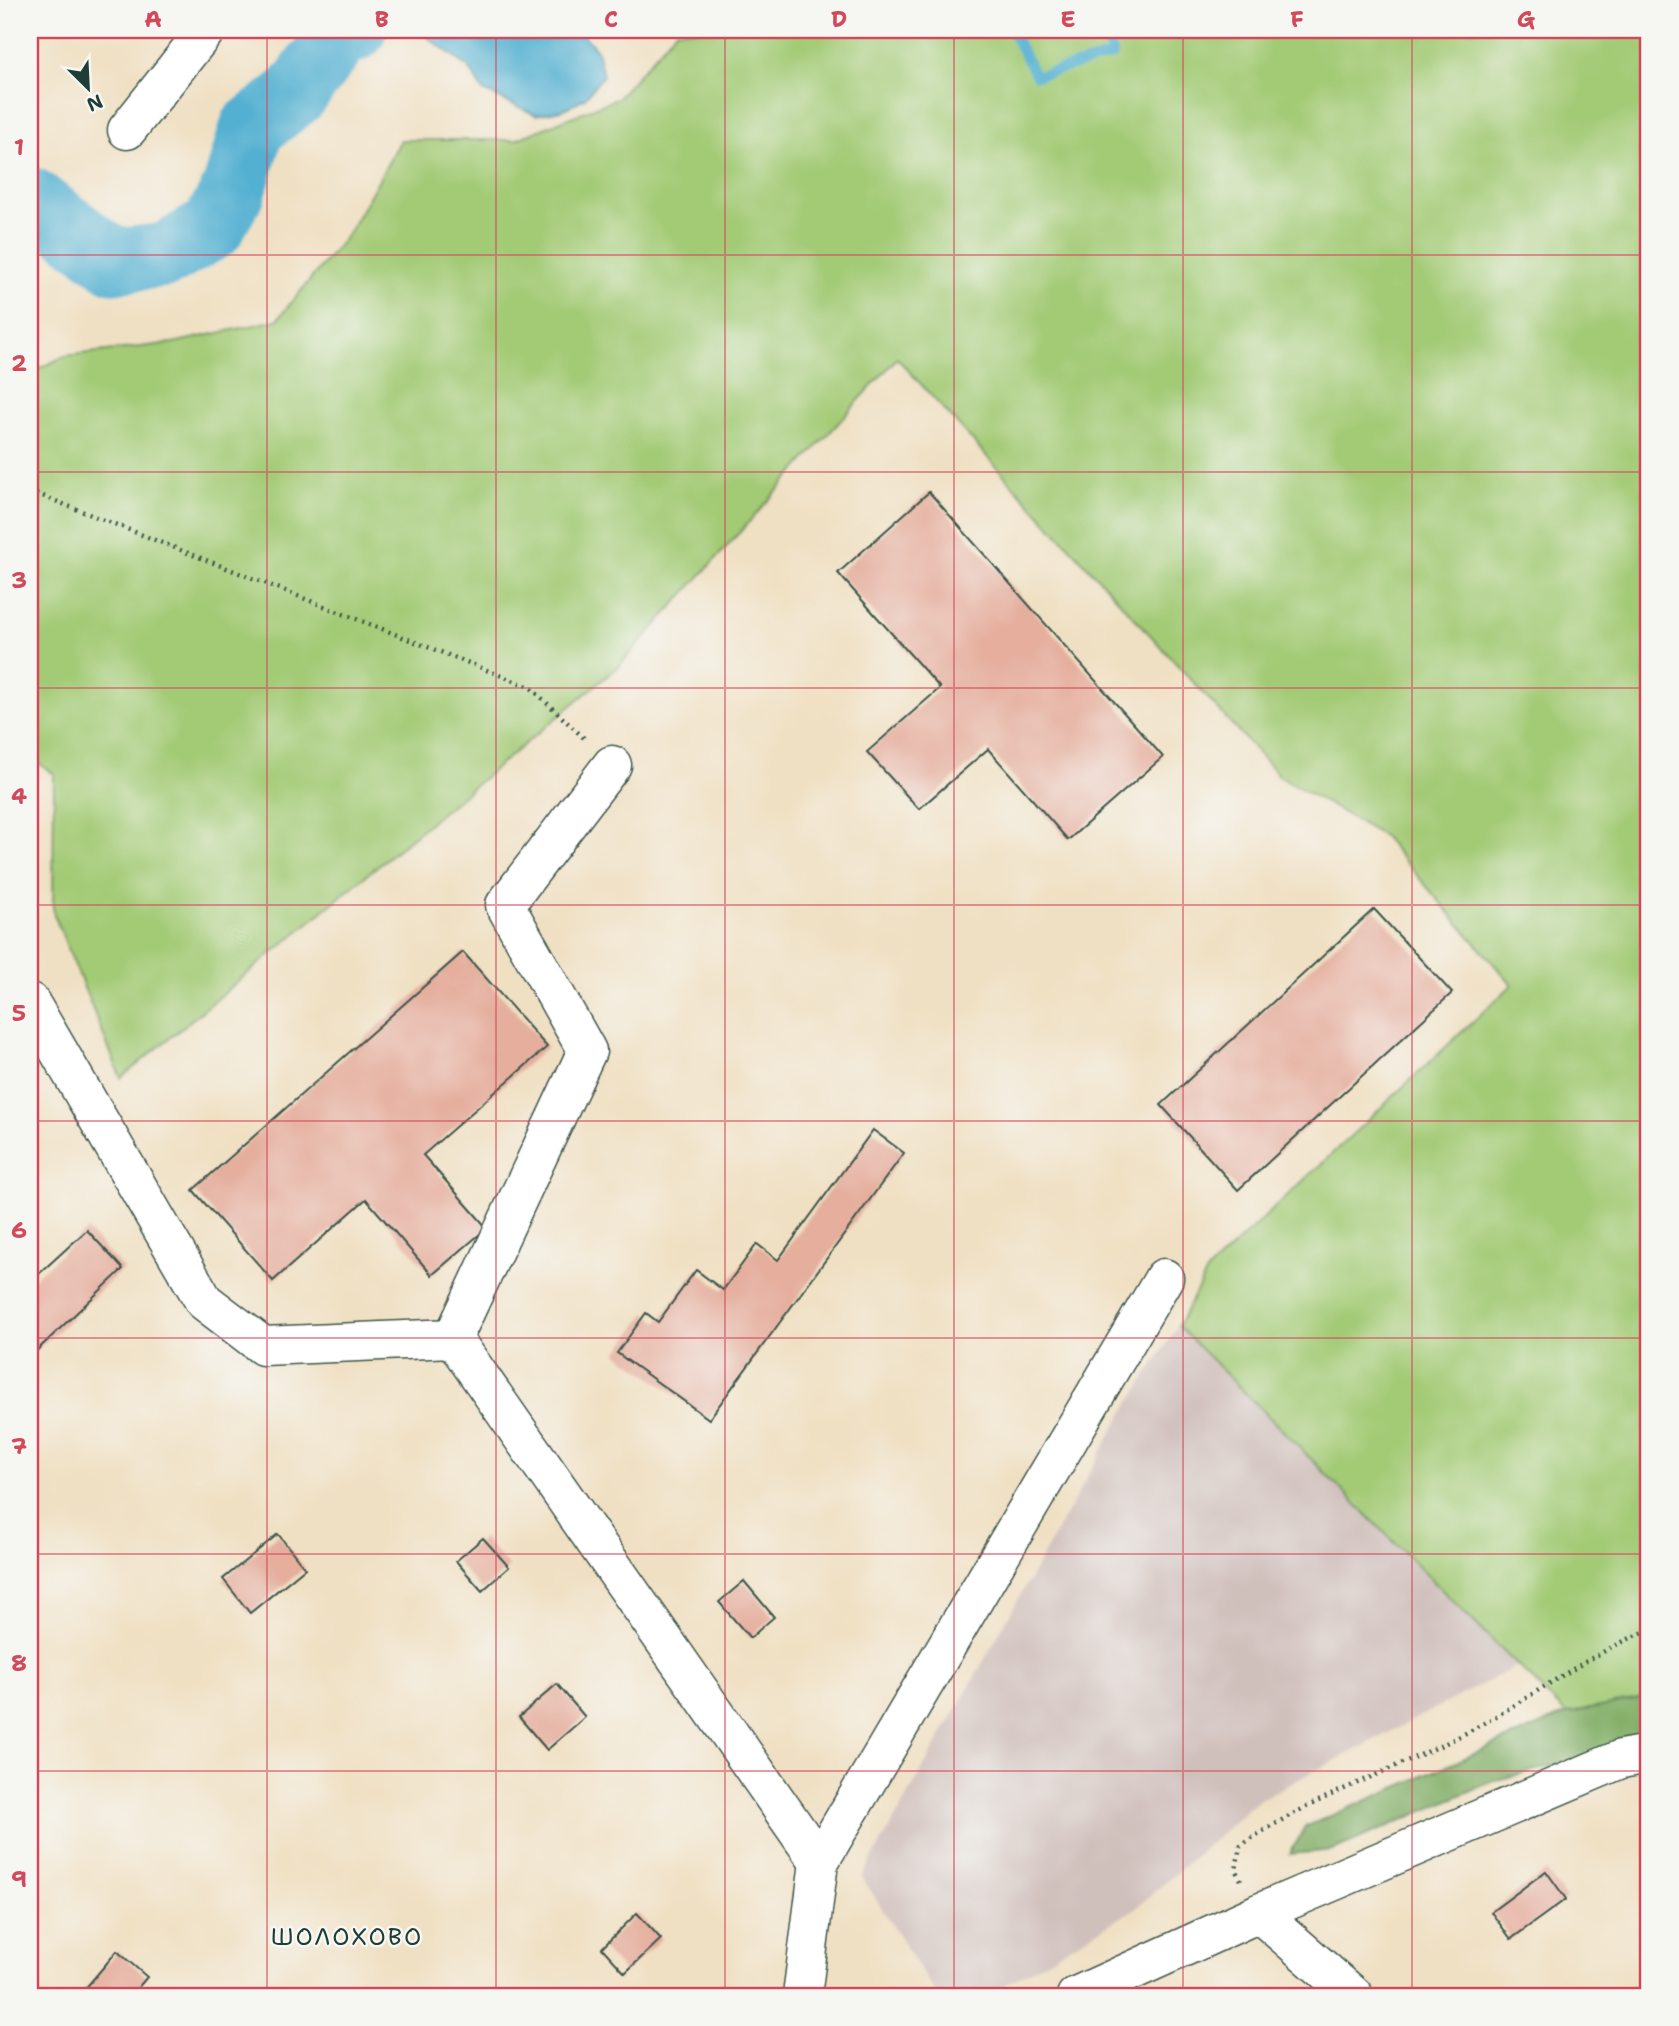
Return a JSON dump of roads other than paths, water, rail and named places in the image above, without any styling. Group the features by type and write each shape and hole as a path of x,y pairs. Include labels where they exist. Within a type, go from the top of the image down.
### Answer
{"street":[{"path":"127,130 206,30"},
{"path":"453,1338 587,1051 505,905 612,765"},
{"path":"30,1002 204,1301 263,1346 453,1338"},
{"path":"802,1996 819,1862 1164,1278"},
{"path":"453,1338 819,1862"},
{"path":"1076,1996 1259,1913 1621,1759 1649,1754"},
{"path":"1259,1913 1354,1996"}],"water":[{"path":"418,30 579,30 597,50 603,76 585,98 562,110 536,115 483,91 469,68"}],"waterway":[{"path":"30,199 114,261 166,255 212,228 234,190 252,128 296,94 340,35 354,30"},
{"path":"1011,30 1036,76 1113,55 1102,30"}],"district":[{"name":"ШОЛОХОВО","path":"347,1937"}]}
